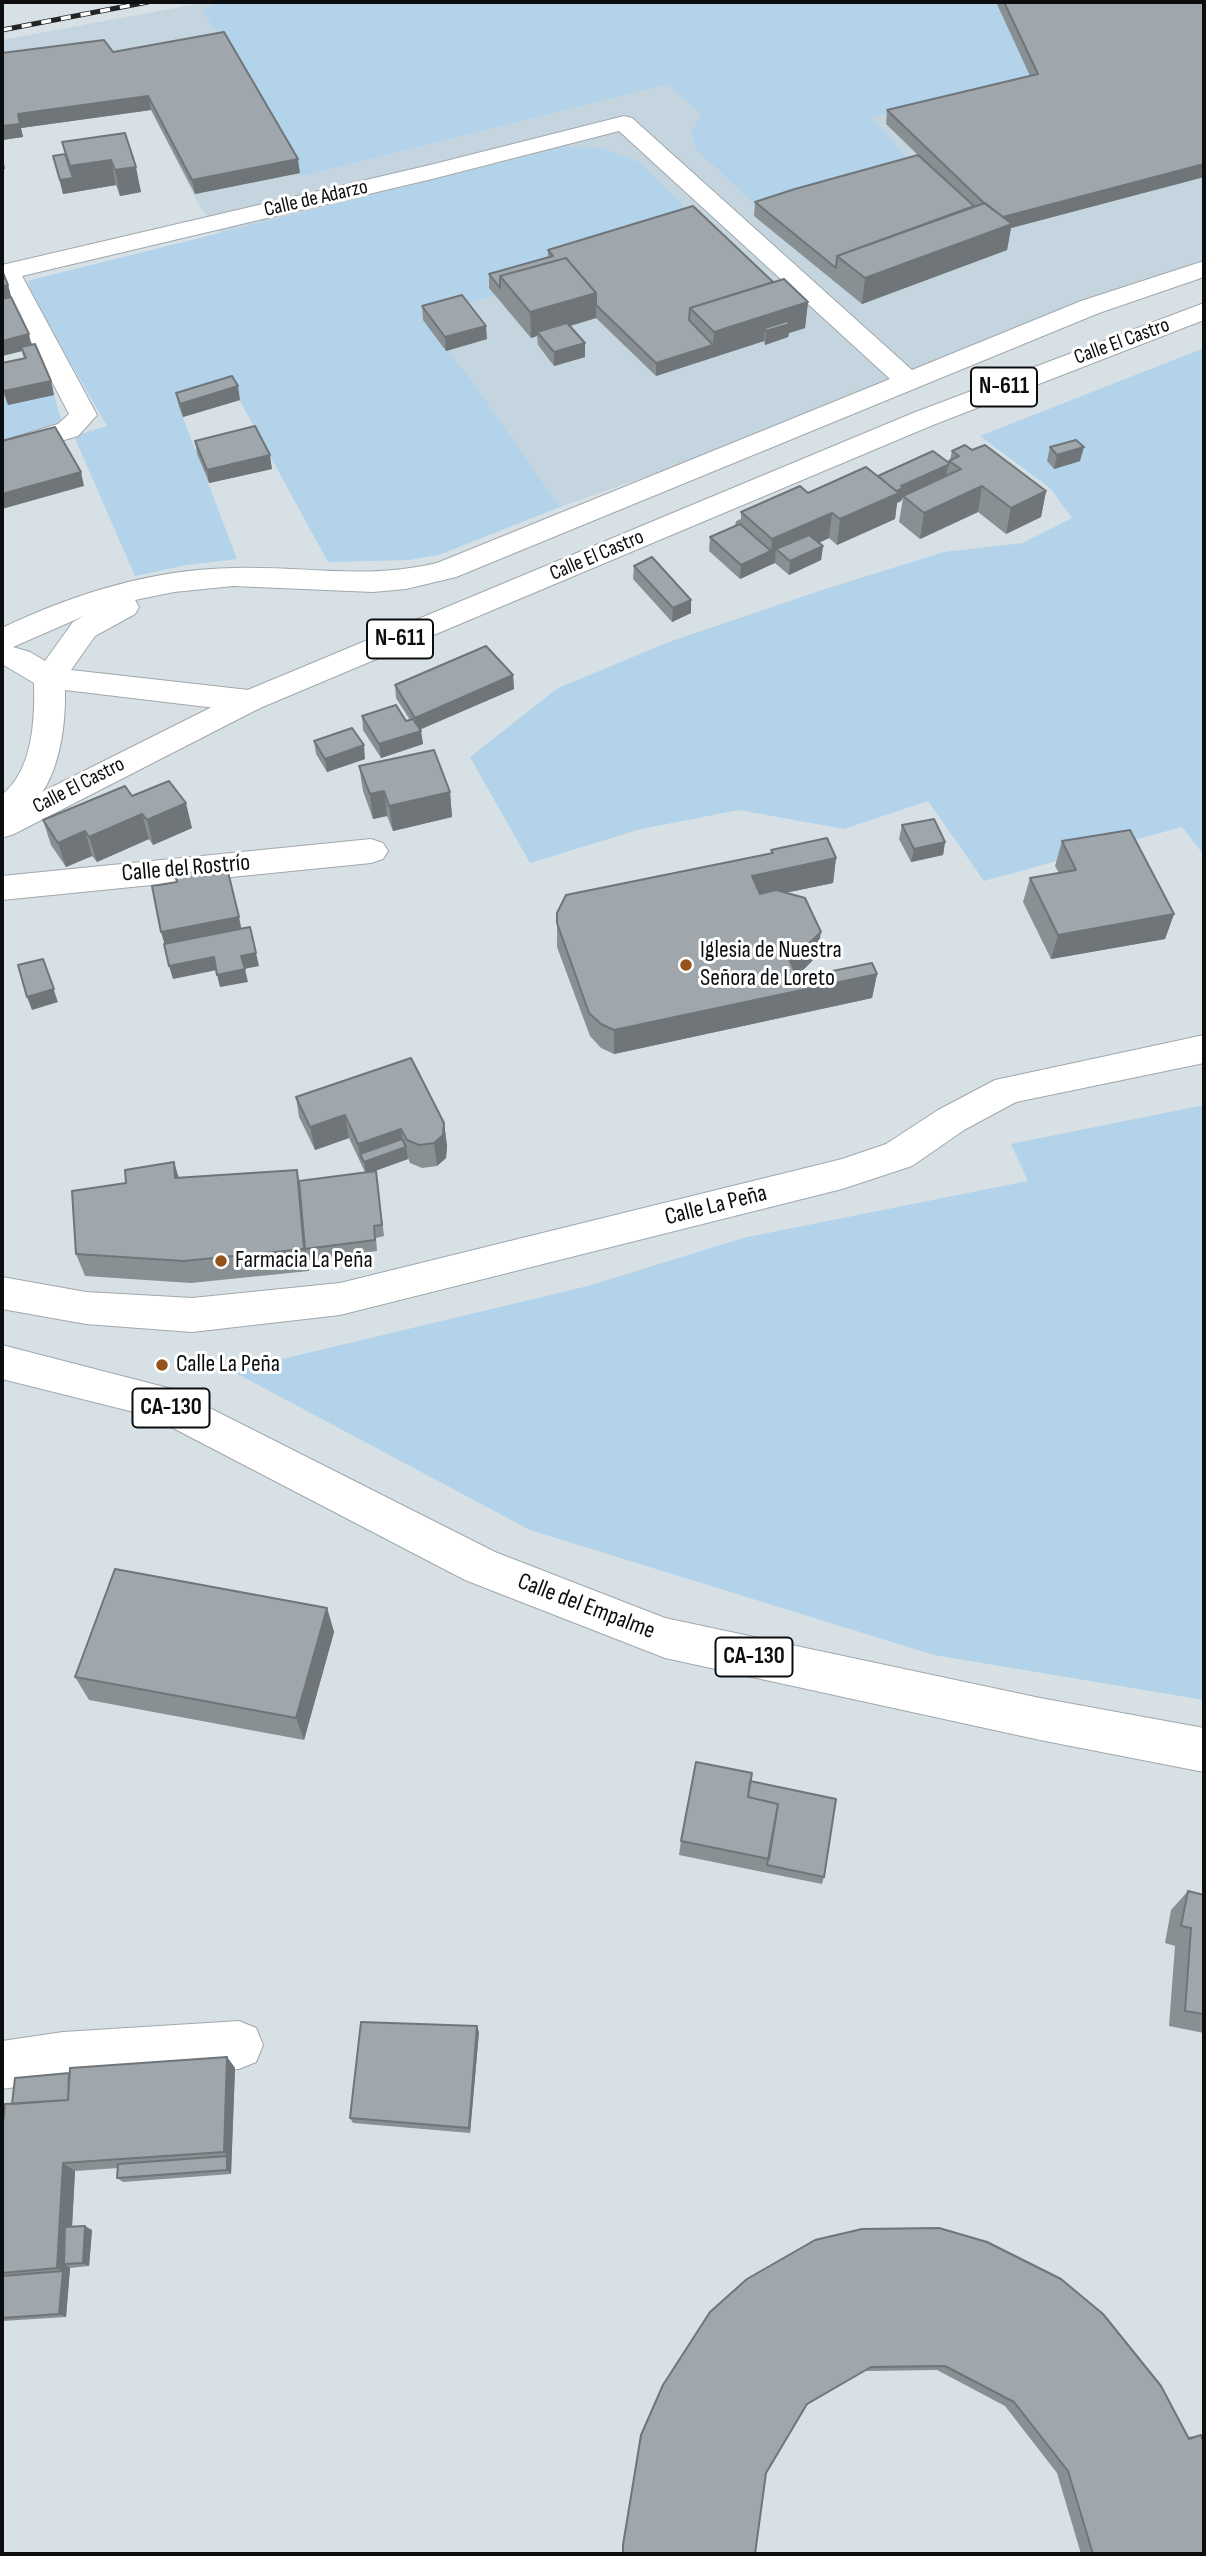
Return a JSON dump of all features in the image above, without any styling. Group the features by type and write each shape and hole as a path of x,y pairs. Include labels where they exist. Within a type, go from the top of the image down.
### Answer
{"main road":[{"name":"Calle de Adarzo","path":"2,450 68,430 83,415 4,272 432,172 624,123 908,381"},
{"name":"Calle El Castro","path":"2,640 33,624 84,604 176,583 232,577 393,581 446,570 1090,307 1204,269"},
{"name":"Calle El Castro","path":"2,826 248,701 923,419 1204,312"},
{"name":"Calle El Castro","path":"49,678 84,629 176,583"},
{"path":"2,654 19,659 49,678 248,701"},
{"path":"2,812 23,795 42,758 51,712 49,678"},
{"name":"Calle del Rostrío","path":"2,888 371,851"},
{"name":"Calle La Peña","path":"2,1293 86,1308 192,1315 340,1299 842,1174 899,1155 951,1120 1008,1090 1204,1049"},
{"name":"Calle del Empalme","path":"2,1362 158,1401 480,1566 665,1638 1040,1719 1204,1750"},
{"path":"2,2065 63,2056 239,2045"}],"shaded area":[{"path":"207,2 1204,2 1204,262 1134,283 673,467 560,507 475,385 317,359 198,204 151,110 2,130 2,40"},
{"path":"219,2 996,2 1034,83 871,117 916,168 764,213 695,148 691,131 702,115 668,84 302,176 225,43 202,11"},
{"path":"564,147 602,148 641,163 696,219 486,283 495,295 420,317 475,385 560,507 439,555 409,560 328,562 234,390 179,407 237,559 187,565 135,576 74,436 107,426 42,314 27,281"},
{"path":"1204,348 1204,855 1182,827 984,881 928,801 844,829 739,810 641,829 530,863 470,757 558,688 669,642 822,590 944,552 1023,543 1072,518 1050,488 980,436"},
{"path":"54,395 62,422 56,428 2,445 2,400 6,399 9,405"},
{"path":"1204,1105 1204,1700 934,1655 530,1530 232,1371 588,1286 743,1238 1028,1181 1011,1144"}],"building":[{"path":"1004,2 1204,2 1204,164 1003,217 984,203 887,110 1038,74"},
{"path":"224,32 298,159 192,180 148,96 18,114 20,124 2,126 2,53 104,40 113,52"},
{"path":"125,133 136,167 115,170 111,160 70,166 62,142"},
{"path":"65,154 73,178 60,180 53,156"},
{"path":"918,155 974,206 837,256 836,268 755,202 795,189"},
{"path":"985,203 1012,224 865,278 837,256"},
{"path":"693,206 773,282 690,308 689,320 713,345 656,363 596,305 596,293 566,258 500,276 500,288 489,274 553,256 548,250"},
{"path":"566,258 596,293 530,312 500,276"},
{"path":"2,270 8,285 2,286"},
{"path":"784,279 808,302 714,332 690,308"},
{"path":"462,295 486,326 445,337 422,306"},
{"path":"11,297 29,334 2,341 2,299"},
{"path":"787,321 790,324 766,331 765,328"},
{"path":"567,323 585,343 554,352 537,332"},
{"path":"35,344 51,381 4,391 2,363 26,358 21,347"},
{"path":"232,376 238,386 180,404 176,393"},
{"path":"255,426 270,455 207,470 195,441"},
{"path":"55,427 81,472 2,494 2,441"},
{"path":"1076,440 1084,447 1057,455 1050,447"},
{"path":"965,445 972,450 985,445 1046,491 1011,508 982,486 924,513 903,496 961,469 949,461 959,456 952,451"},
{"path":"933,451 949,463 948,465 901,486 903,488 896,491 878,476"},
{"path":"866,467 899,493 840,519 832,513 772,539 741,512 800,486 808,493"},
{"path":"740,524 771,551 741,565 710,537"},
{"path":"809,535 823,546 790,561 776,549"},
{"path":"652,557 691,600 673,608 634,566"},
{"path":"486,646 513,675 415,718 395,685"},
{"path":"396,705 406,721 413,719 421,731 379,744 362,716"},
{"path":"352,728 364,745 325,759 314,741"},
{"path":"434,750 450,792 389,806 384,791 370,794 359,766"},
{"path":"169,781 186,803 147,820 142,814 89,837 85,831 58,843 43,820 125,786 132,796"},
{"path":"934,819 945,842 914,849 902,825"},
{"path":"1130,830 1174,914 1058,935 1030,878 1076,870 1062,841"},
{"name":"Iglesia de Nuestra Señora de Loreto","path":"827,838 836,858 752,876 760,894 776,890 805,898 821,932 803,949 786,953 798,978 872,963 877,974 614,1030 601,1024 589,1013 557,923 557,913 566,895 773,853 771,850"},
{"path":"201,871 202,876 228,872 239,917 161,932 152,886 177,882 175,875"},
{"path":"250,927 256,953 241,956 245,969 217,975 214,957 169,966 164,944"},
{"path":"43,959 54,989 27,997 18,965"},
{"path":"411,1058 444,1123 443,1135 434,1143 419,1145 407,1140 401,1129 358,1144 345,1115 310,1127 296,1097"},
{"path":"402,1139 406,1147 364,1162 360,1154"},
{"path":"174,1162 175,1178 297,1170 304,1249 184,1261 76,1254 72,1191 126,1183 125,1170"},
{"path":"376,1171 382,1225 374,1226 375,1240 305,1249 299,1181"},
{"path":"115,1569 327,1608 296,1718 75,1677"},
{"path":"696,1762 752,1773 748,1797 778,1804 769,1859 681,1841"},
{"path":"750,1781 836,1799 824,1877 767,1865 778,1804 748,1797"},
{"path":"1188,1891 1204,1895 1204,2014 1185,2011 1191,1928 1181,1926"},
{"path":"361,2022 477,2026 469,2128 350,2118"},
{"path":"227,2057 224,2152 63,2163 57,2268 2,2273 2,2132 5,2104 68,2100 70,2068"},
{"path":"69,2073 68,2100 12,2104 15,2078"},
{"path":"227,2156 227,2170 117,2178 118,2164"},
{"path":"85,2226 83,2263 64,2264 65,2227"},
{"path":"939,2228 987,2242 1061,2279 1103,2314 1161,2386 1189,2439 1201,2435 1204,2443 1204,2554 1093,2554 1068,2471 1014,2402 945,2366 871,2367 807,2404 766,2473 755,2554 623,2554 641,2435 663,2385 710,2312 747,2279 815,2240 862,2229"},
{"path":"63,2271 59,2314 2,2318 2,2276"}],"railway":[{"path":"2,30 148,2"}],"place":[{"name":"Iglesia de Nuestra Señora de Loreto","path":"686,965"},
{"name":"Farmacia La Peña","path":"221,1261"},
{"name":"Calle La Peña","path":"162,1365"}]}
